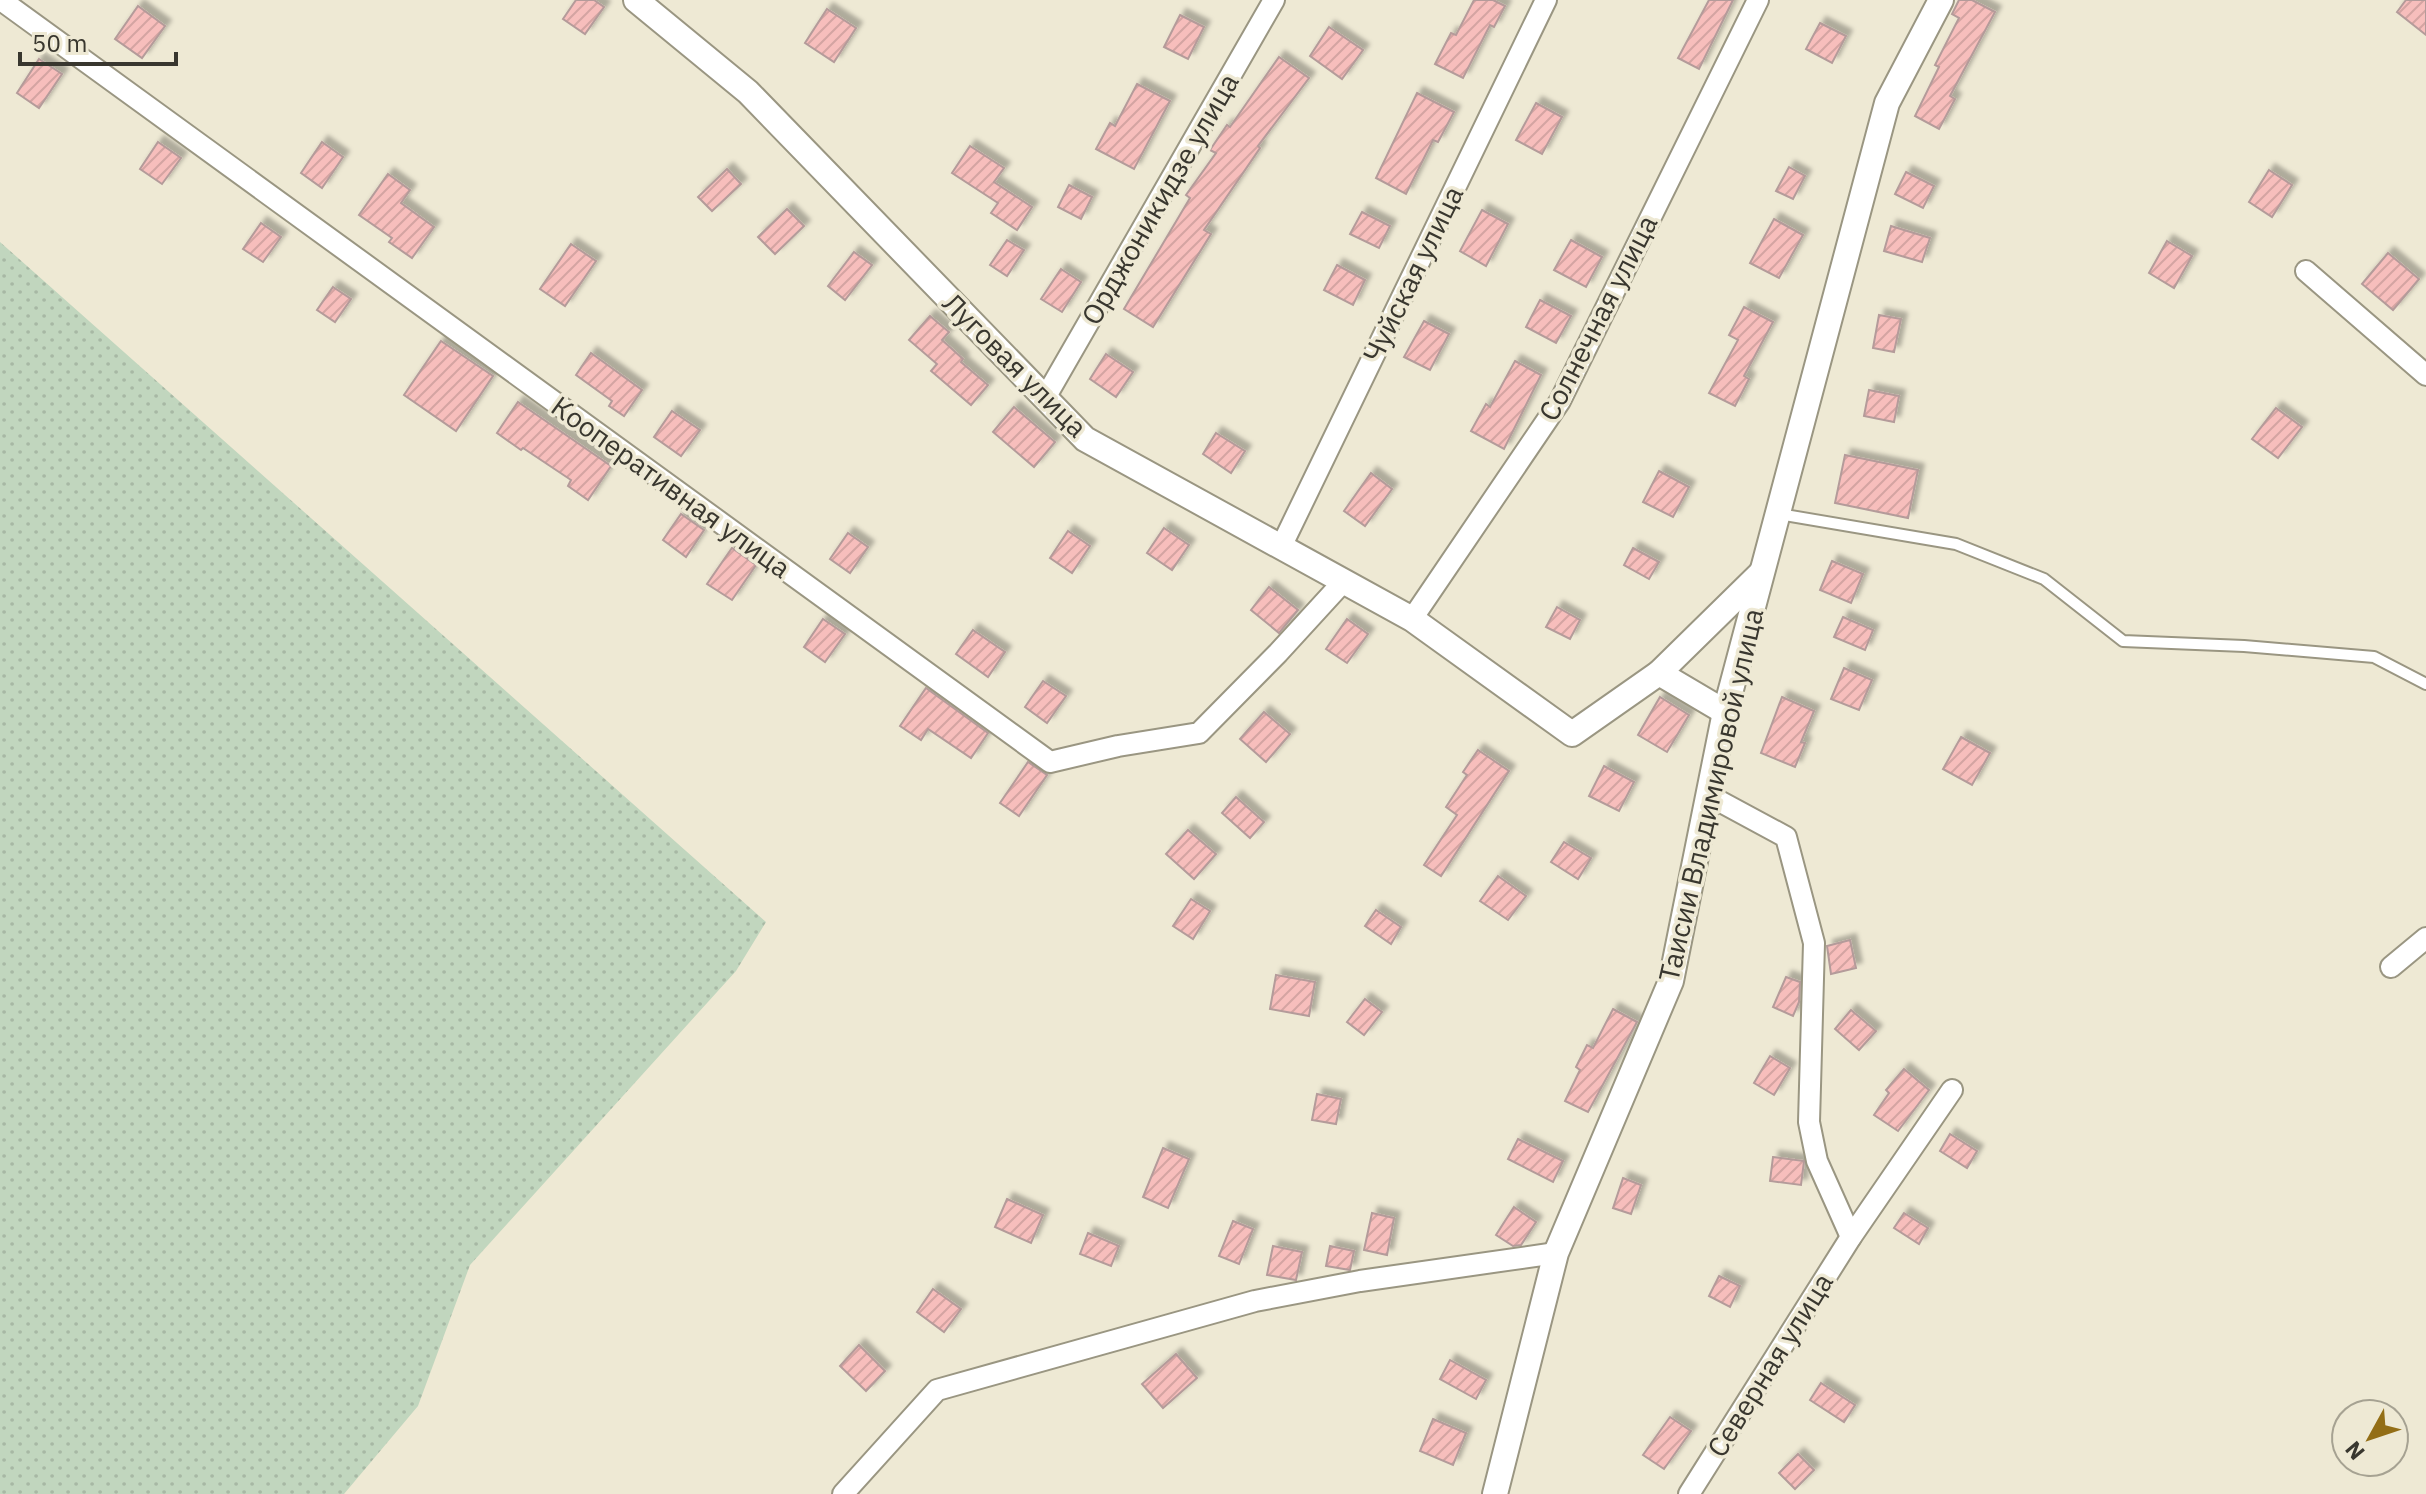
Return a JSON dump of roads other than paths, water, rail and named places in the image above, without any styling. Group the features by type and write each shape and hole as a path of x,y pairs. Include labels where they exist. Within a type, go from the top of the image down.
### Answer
{"street":[{"name":"Кооперативная улица","path":"1,0 1050,762 1118,746 1199,733 1343,582"},
{"name":"Луговая улица","path":"636,0 748,92 1085,439 1412,619 1572,734 1659,673"},
{"name":"Орджоникидзе улица","path":"1045,398 1274,0"},
{"name":"Чуйская улица","path":"1281,547 1546,0"},
{"name":"Солнечная улица","path":"1412,619 1560,401 1758,0"},
{"name":"Таисии Владимировой улица","path":"1495,1494 1556,1253 1671,981 1725,712 1887,103 1941,0"},
{"path":"2306,271 2426,375"},
{"path":"1725,712 1659,673 1762,572"},
{"path":"1708,795 1786,837 1814,943 1809,1122 1817,1161 1851,1237"},
{"path":"2391,967 2426,938"},
{"name":"Северная улица","path":"1689,1494 1851,1237 1952,1090"},
{"path":"843,1494 937,1390 1255,1301 1360,1281 1556,1253"}],"lane":[{"path":"1777,513 1956,544 2044,579 2123,641 2244,646 2374,657 2426,684"}]}
